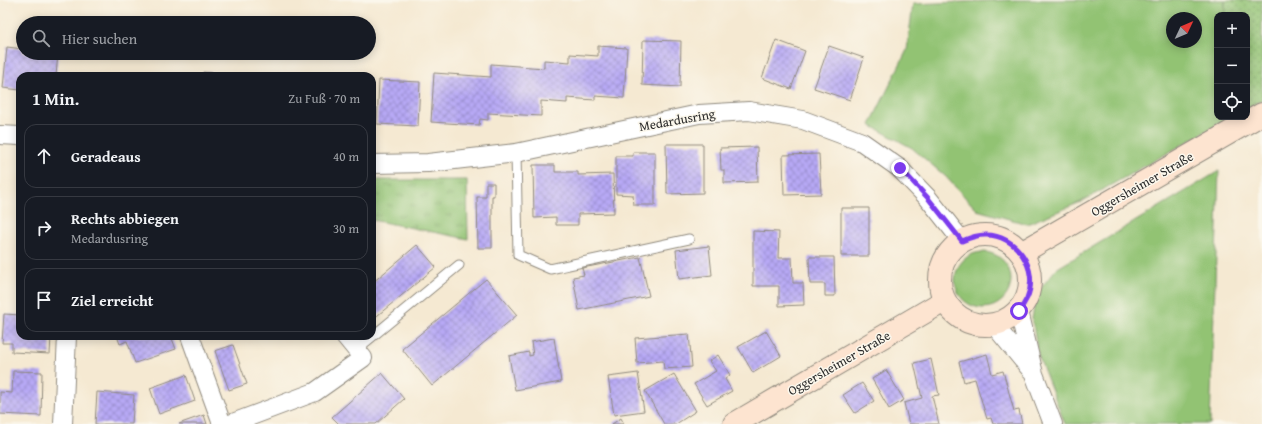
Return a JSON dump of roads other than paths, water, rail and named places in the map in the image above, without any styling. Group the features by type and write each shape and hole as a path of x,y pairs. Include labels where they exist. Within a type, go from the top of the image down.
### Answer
{"street":[{"name":"Medardusring","path":"376,164 428,163 516,153 699,114 749,111 803,120 862,142 900,168 928,198 962,241"},
{"name":"Oggersheimer Straße","path":"1021,253 1262,114"},
{"path":"0,135 16,136"},
{"path":"986,235 1000,237 1012,243 1021,253 1029,267 1031,282 1028,298 1019,311 1008,320 994,325 979,326 965,322 953,313 944,301 940,288 939,275 943,262 950,251 962,241 972,236 986,235"},
{"name":"Oggersheimer Straße","path":"734,424 944,301"},
{"path":"1019,311 1034,374 1053,424"},
{"path":"994,325 1034,374"},
{"path":"63,424 68,340"},
{"path":"191,340 222,424"},
{"path":"230,424 316,392 363,358 348,340"}],"lane":[{"path":"516,153 518,255 550,269 690,239"},
{"path":"376,333 459,265"},
{"path":"356,350 368,340"}]}
